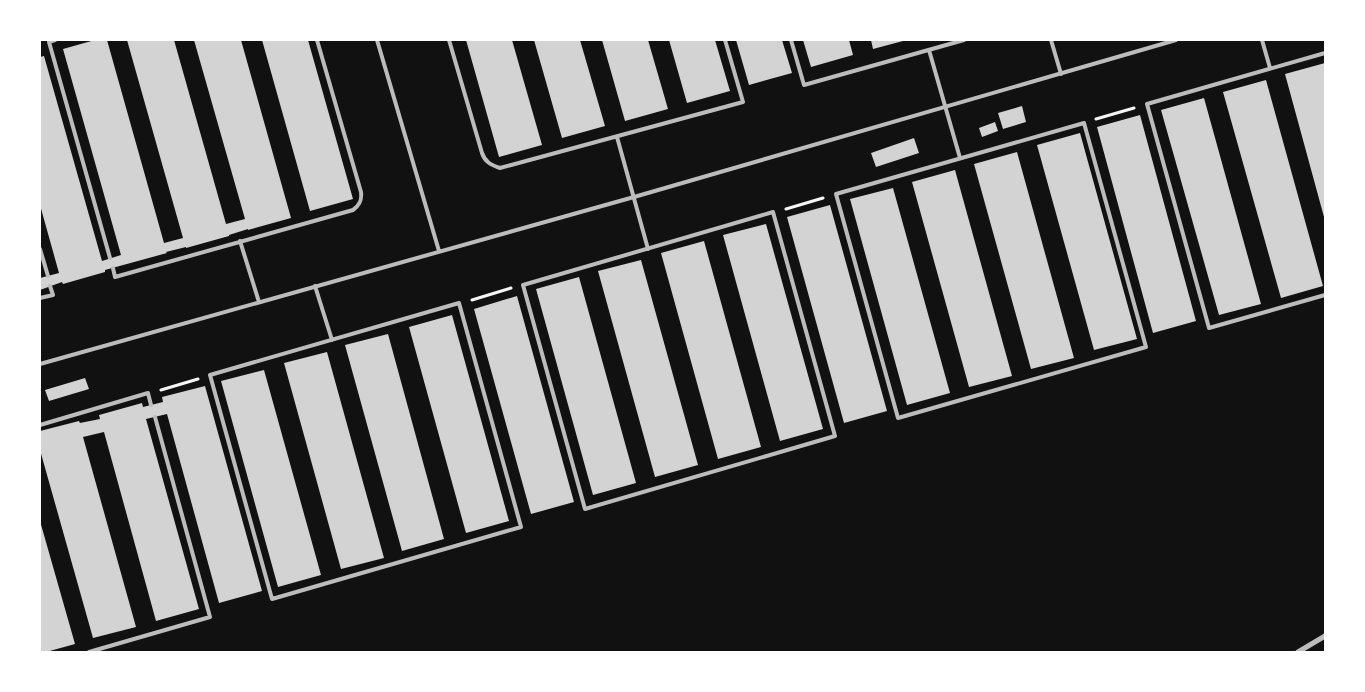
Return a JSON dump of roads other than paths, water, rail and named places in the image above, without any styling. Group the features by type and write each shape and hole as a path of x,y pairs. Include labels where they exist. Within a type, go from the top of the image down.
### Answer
{"street":[{"path":"1298,652 1325,636"}],"lane":[{"path":"55,40 49,42 110,258"},
{"path":"113,268 115,277 353,210 360,202 361,192 317,40"},
{"path":"377,40 439,250"},
{"path":"449,40 484,160 500,168 743,102 725,40"},
{"path":"791,40 804,85 964,40"},
{"path":"1051,40 1061,74"},
{"path":"40,364 439,250 634,197 1176,40"},
{"path":"1262,40 1270,68"},
{"path":"929,50 960,158"},
{"path":"1325,53 1147,104 1209,328 1325,294"},
{"path":"1084,123 1146,346 898,418 836,194 960,158 1084,123"},
{"path":"617,137 648,249"},
{"path":"773,212 836,436 585,509 523,285 648,249 773,212"},
{"path":"240,242 259,302"},
{"path":"40,249 48,276"},
{"path":"40,298 53,294 50,286"},
{"path":"315,286 332,340"},
{"path":"459,303 522,527 272,599 210,375 332,340 459,303"},
{"path":"40,425 148,393 151,405"},
{"path":"89,652 210,617 155,417"}]}
